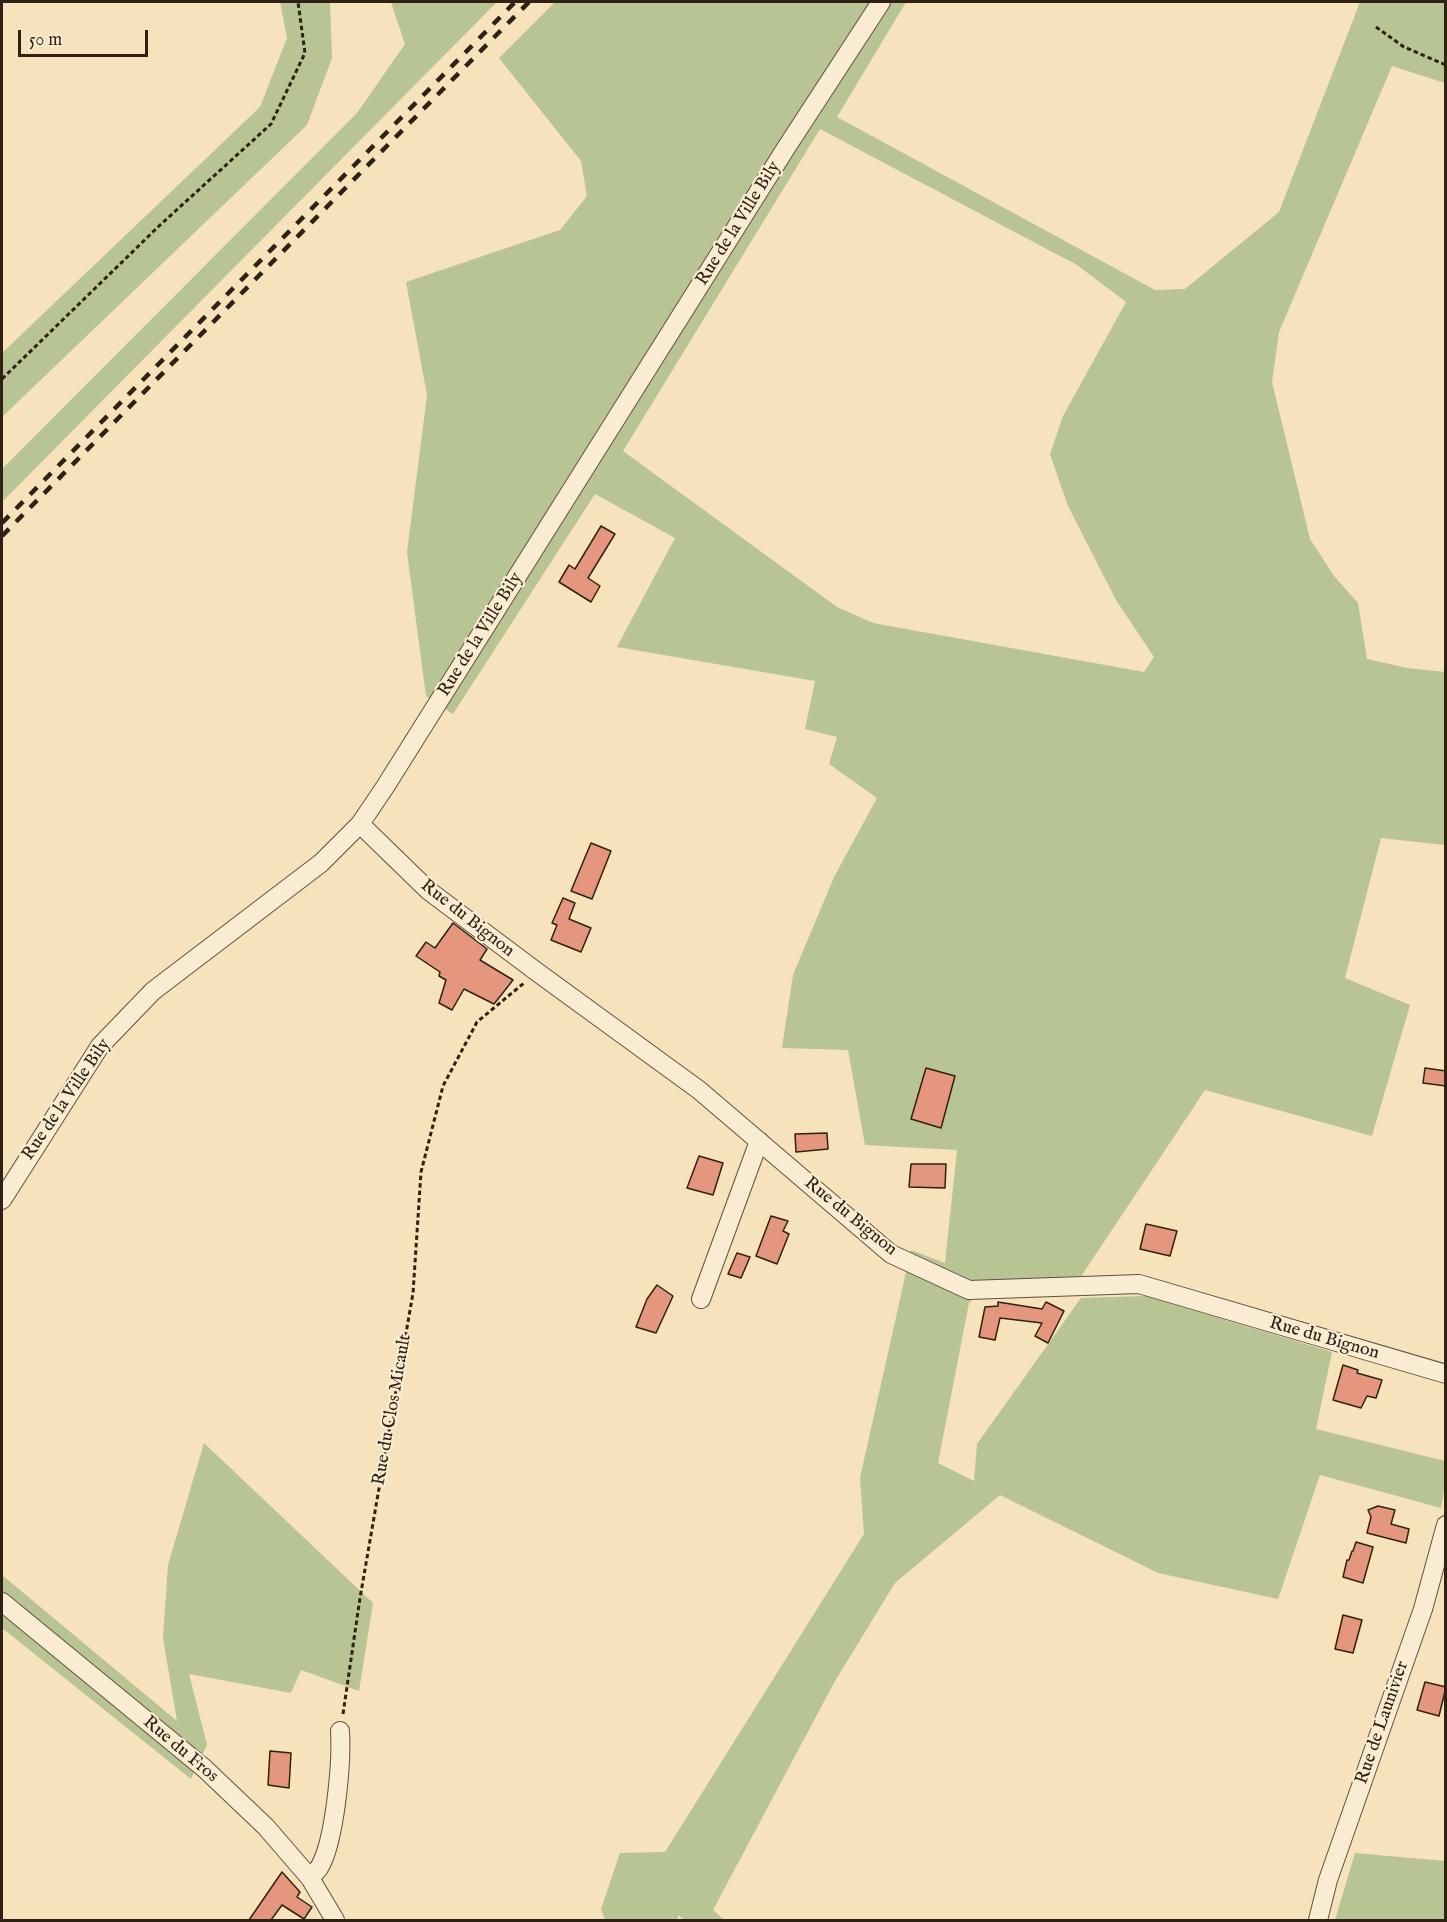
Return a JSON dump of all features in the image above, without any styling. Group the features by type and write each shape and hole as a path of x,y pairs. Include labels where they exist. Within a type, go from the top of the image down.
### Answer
{"street":[{"name":"Rue de la Ville Bily","path":"2,1200 100,1046 153,991 321,863 360,824 385,788 780,158 881,2"},
{"name":"Rue du Bignon","path":"360,824 429,891 699,1090 891,1254 969,1290 1139,1284 1446,1374"},
{"path":"701,1299 759,1141"},
{"name":"Rue de Launivier","path":"1318,1920 1328,1880 1423,1609 1446,1525"},
{"name":"Rue du Fros","path":"2,1602 204,1768 266,1827 310,1878 335,1920"},
{"path":"310,1878 319,1868 329,1843 340,1770 340,1731"}],"path":[{"path":"2,379 159,226 271,123 305,53 298,2"},
{"path":"1376,27 1404,47 1446,65"},
{"name":"Rue du Clos Micault","path":"340,1731 360,1598 413,1293 421,1172 443,1086 477,1022 537,972"}],"green space":[{"path":"280,2 330,2 332,58 307,125 2,417 2,353 260,107 287,38"},
{"path":"391,2 497,2 2,502 2,469 357,113 405,44"},
{"path":"555,2 906,2 837,117 1155,290 1185,289 1279,212 1360,2 1445,2 1445,83 1392,66 1279,332 1272,382 1310,539 1334,576 1358,603 1367,659 1407,668 1445,672 1445,845 1381,838 1345,978 1410,1005 1372,1136 1205,1090 1080,1278 990,1281 969,1303 938,1463 974,1481 977,1444 1081,1298 1146,1296 1332,1352 1316,1429 1445,1461 1445,1484 1441,1508 1320,1475 1278,1599 1158,1573 1000,1495 895,1583 835,1681 713,1910 724,1920 684,1920 678,1915 678,1920 605,1920 601,1909 620,1853 665,1852 864,1534 860,1478 911,1250 945,1263 957,1150 865,1145 848,1050 782,1048 793,975 834,877 877,798 829,764 837,737 805,729 815,681 617,647 675,538 595,494 453,714 426,696 407,552 427,395 406,282 560,230 587,196 581,161 499,58","holes":["820,129 1077,265 1126,302 1063,416 1050,454 1068,506 1116,600 1154,657 1144,672 873,623 837,607 623,451"]},
{"path":"204,1443 373,1603 359,1691 301,1670 291,1693 189,1674 207,1745 191,1779 2,1628 2,1575 177,1721 163,1638 168,1565"},
{"path":"1355,1853 1445,1861 1445,1920 1335,1920"}],"building":[{"path":"601,526 615,534 588,578 600,586 591,602 559,582 569,565 575,569"},
{"path":"591,843 611,851 592,899 571,891"},
{"path":"563,898 575,903 569,919 591,928 581,952 551,940 557,925 552,923"},
{"path":"453,923 487,949 480,960 513,980 494,1004 464,989 452,1010 439,1003 446,980 439,976 440,972 416,956 426,942 435,948"},
{"path":"926,1068 955,1076 941,1128 911,1119"},
{"path":"1425,1068 1446,1071 1446,1086 1423,1083"},
{"path":"827,1133 828,1149 796,1152 795,1134"},
{"path":"699,1156 723,1163 713,1195 687,1188"},
{"path":"911,1164 946,1164 945,1188 909,1187"},
{"path":"771,1216 788,1221 783,1231 789,1234 777,1264 756,1256"},
{"path":"1146,1224 1177,1231 1170,1256 1140,1249"},
{"path":"737,1253 750,1257 741,1278 728,1274"},
{"path":"657,1285 673,1296 656,1333 636,1327 647,1299"},
{"path":"998,1302 1042,1309 1046,1302 1064,1311 1048,1343 1035,1336 1042,1323 1000,1318 995,1340 979,1337 985,1307 998,1306"},
{"path":"1343,1365 1358,1370 1357,1373 1382,1380 1376,1398 1367,1396 1361,1408 1333,1400"},
{"path":"1378,1506 1395,1510 1391,1524 1409,1529 1406,1543 1367,1533 1371,1517 1368,1510"},
{"path":"1356,1542 1373,1547 1363,1583 1343,1577 1347,1560"},
{"path":"1343,1615 1362,1620 1353,1653 1335,1649"},
{"path":"1425,1682 1446,1687 1439,1716 1417,1710"},
{"path":"270,1751 291,1753 289,1788 268,1785"},
{"path":"282,1872 300,1892 297,1897 312,1907 304,1919 282,1905 271,1920 249,1920"}],"railway":[{"path":"2,523 515,2"},
{"path":"2,536 529,2"}]}
